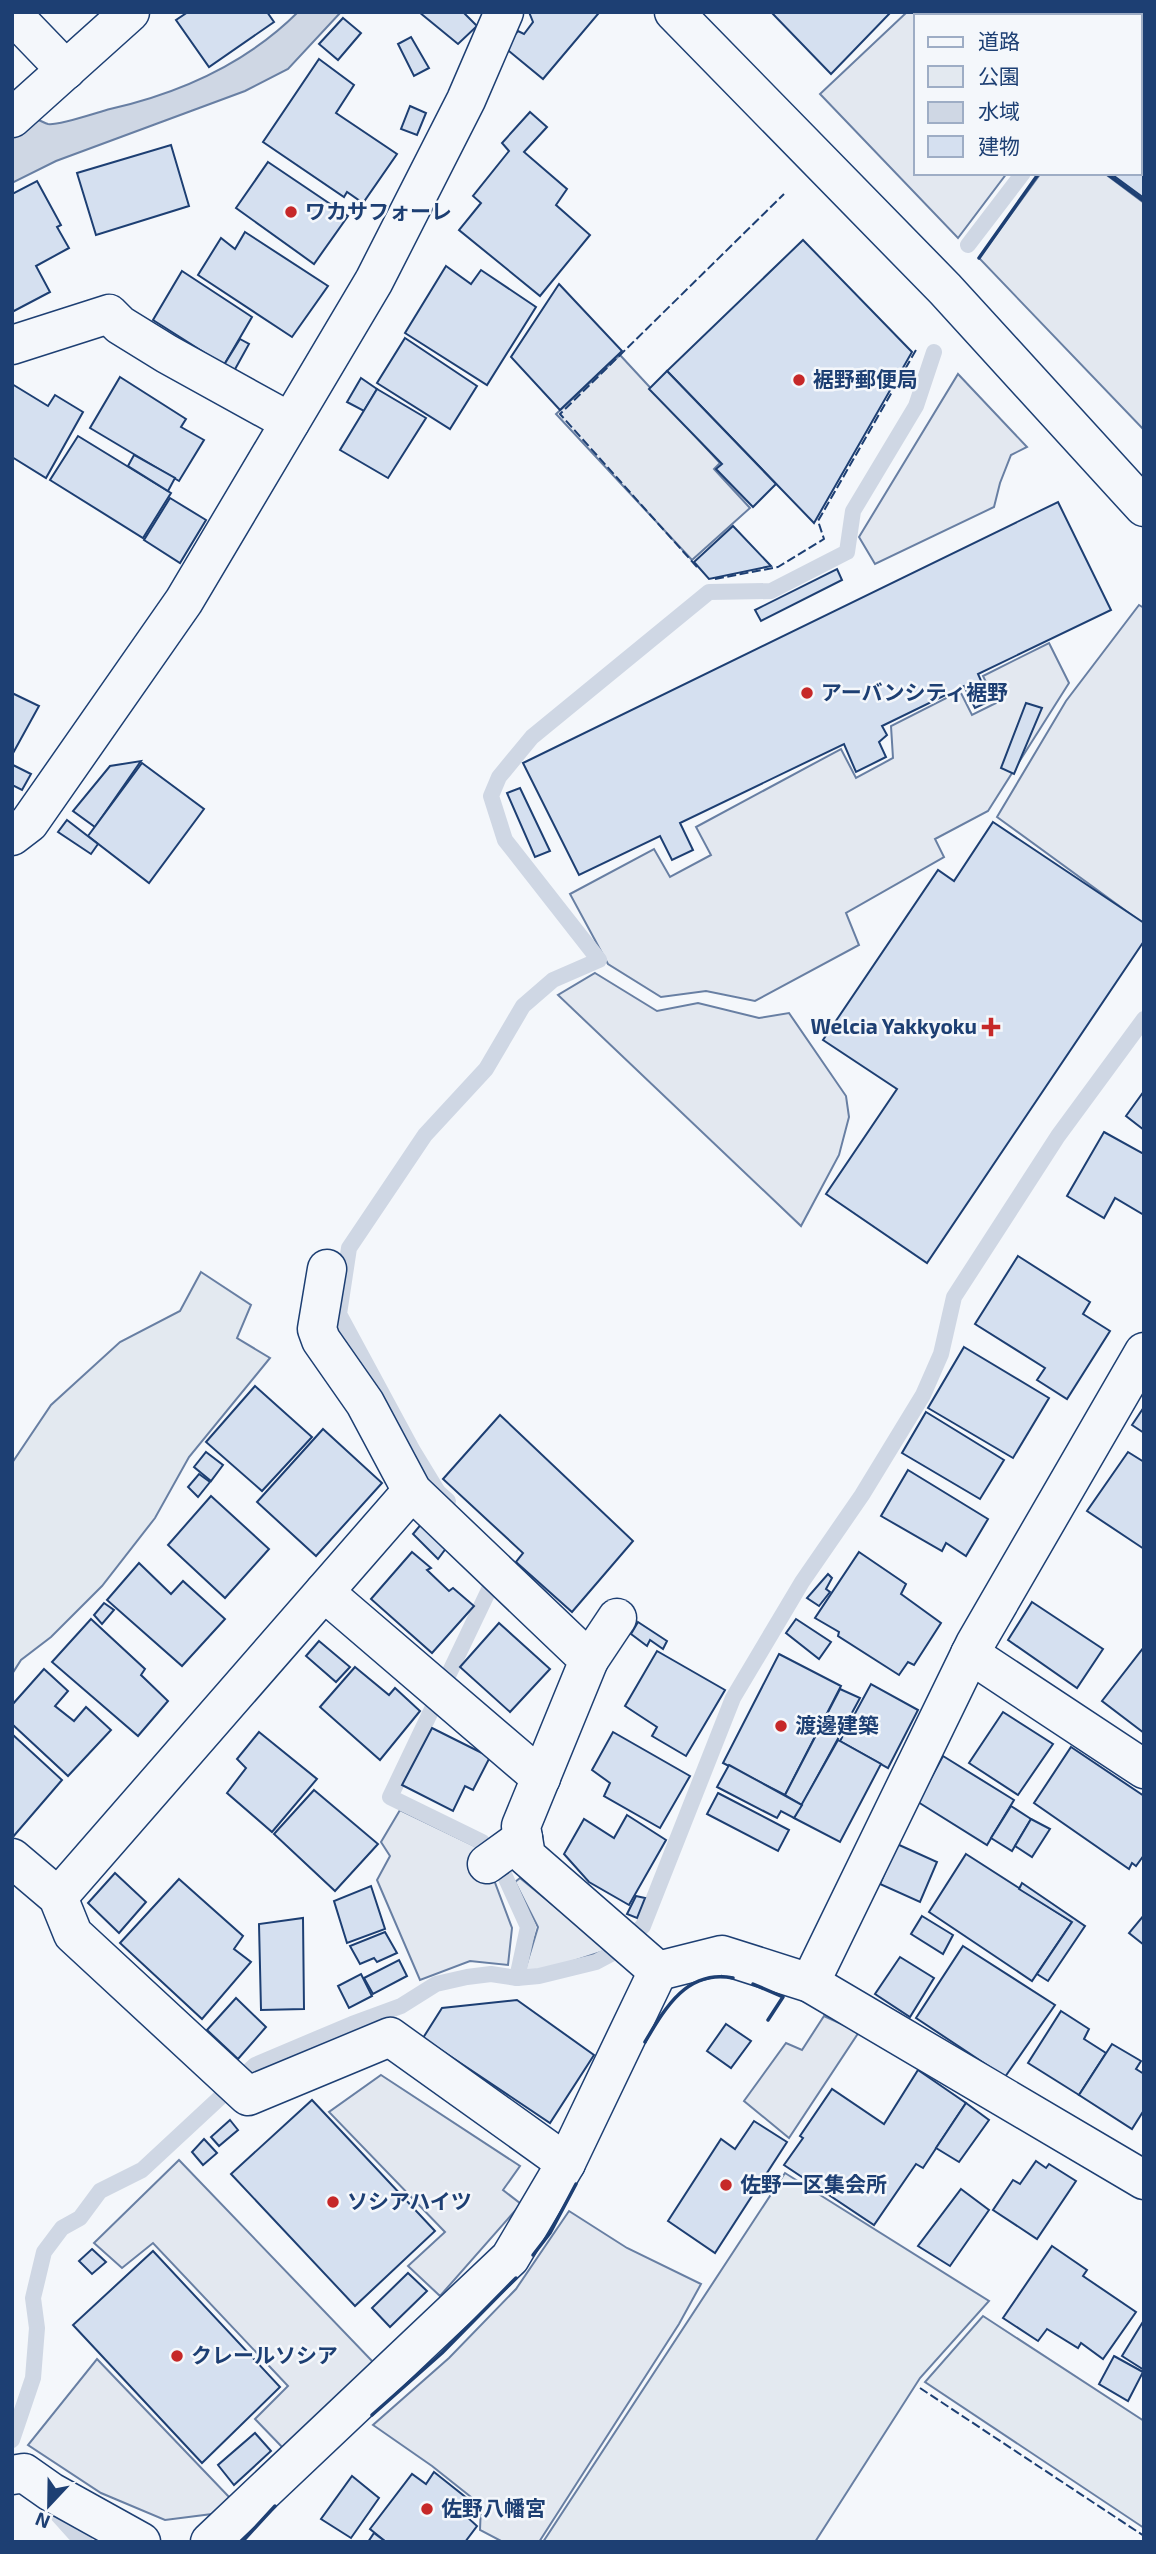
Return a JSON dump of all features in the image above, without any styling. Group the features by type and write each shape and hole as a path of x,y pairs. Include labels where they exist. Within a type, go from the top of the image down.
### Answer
{"street":[{"path":"12,118 130,12"},
{"path":"12,836 29,823 184,601 374,281 466,100 504,12"},
{"path":"674,12 944,289 1144,507"},
{"path":"12,14 66,70"},
{"path":"12,345 109,314 120,325 167,354 290,422"},
{"path":"327,1269 317,1329 321,1340 365,1404 412,1491 589,1660"},
{"path":"810,1983 970,1654 1144,1352"},
{"path":"58,1898 412,1491"},
{"path":"324,1592 541,1778"},
{"path":"617,1618 589,1660 521,1826 526,1856 658,1971"},
{"path":"970,1654 1144,1769"},
{"path":"487,1864 523,1838"},
{"path":"12,1858 58,1898 74,1934 248,2096 390,2037 566,2163"},
{"path":"658,1971 722,1955 810,1983 1144,2180"},
{"path":"210,2542 510,2258 566,2163 658,1971"},
{"path":"12,2476 24,2473 51,2492 141,2542"}],"green space":[{"path":"201,1272 251,1305 237,1338 270,1358 189,1457 155,1518 102,1586 51,1637 21,1660 12,1674 12,1463 51,1405 120,1342 180,1311"},
{"path":"785,2173 989,2301 920,2378 815,2542 543,2542"},
{"path":"983,2316 1144,2421 1144,2528 925,2382"}],"shaded area":[{"path":"907,12 915,12 914,175 1005,175 958,238 820,94"},
{"path":"1040,175 1107,175 1144,203 1144,430 979,258"},
{"path":"620,355 720,463 714,469 750,508 692,560 556,414"},
{"path":"958,374 1027,447 1011,455 994,507 875,564 859,537"},
{"path":"1139,605 1144,608 1144,924 997,817 1066,701"},
{"path":"1049,643 1069,683 988,811 935,839 944,857 846,913 859,945 755,1001 706,991 661,997 608,964 570,894 654,849 670,877 711,855 696,827 841,749 856,778 893,758 891,726 960,691 972,715 996,703 983,676"},
{"path":"595,973 657,1011 698,1003 759,1018 789,1013 846,1096 849,1117 839,1155 801,1226 558,995"},
{"path":"400,1810 477,1847 485,1856 512,1928 508,1965 470,1961 420,1980 377,1880 390,1856 381,1842"},
{"path":"520,1878 607,1950 537,1973 525,1970 538,1927 515,1882"},
{"path":"824,2016 859,2032 789,2138 744,2101 786,2043 802,2050"},
{"path":"381,2075 520,2166 503,2190 521,2204 440,2296 408,2266 445,2232 329,2112"},
{"path":"179,2160 373,2362 284,2449 255,2419 288,2386 153,2243 122,2268 94,2243"},
{"path":"569,2211 627,2248 701,2284 679,2324 539,2542 501,2541 480,2530 481,2505 432,2466 373,2425 449,2358 516,2289"},
{"path":"97,2359 230,2498 212,2514 165,2520 101,2493 28,2445"}],"water":[{"path":"298,12 341,12 288,69 245,91 56,161 12,183 12,138 38,120 48,124 69,121 187,85 235,61"}],"building":[{"path":"188,12 267,12 274,22 209,67 176,20"},
{"path":"419,12 463,12 477,26 458,44"},
{"path":"529,12 598,14 543,79 504,47 518,31 524,34 533,22"},
{"path":"771,12 891,12 831,74"},
{"path":"1035,12 1111,12 1110,14"},
{"path":"343,18 361,33 338,60 319,44"},
{"path":"411,37 429,68 414,76 398,44"},
{"path":"319,59 354,85 336,113 397,154 363,203 347,192 344,197 263,142"},
{"path":"1142,76 1144,77 1144,198 1113,175 1142,175"},
{"path":"410,106 426,113 417,135 401,129"},
{"path":"530,112 547,127 524,152 567,189 556,205 590,235 540,296 459,230 481,203 473,196 509,151 502,143"},
{"path":"171,145 189,206 96,235 77,173"},
{"name":"ワカサフォーレ","path":"268,162 348,216 314,264 236,208"},
{"path":"37,181 61,225 57,227 69,248 36,266 50,292 12,312 12,194"},
{"path":"245,232 328,286 292,337 198,275 221,238 235,249"},
{"path":"803,240 912,352 814,523 667,371"},
{"path":"446,266 471,284 481,270 536,307 487,385 405,333"},
{"path":"182,271 252,317 224,365 153,320"},
{"path":"559,284 622,351 560,410 511,357"},
{"path":"405,338 477,386 450,429 377,383"},
{"path":"240,339 249,344 234,371 224,365"},
{"path":"667,371 776,484 753,507 716,469 722,464 649,389"},
{"path":"120,377 186,419 181,427 204,440 179,481 90,428"},
{"path":"361,378 377,389 364,411 347,402"},
{"path":"12,384 48,406 55,395 83,412 46,478 12,457"},
{"path":"377,389 426,418 388,478 340,450"},
{"path":"78,436 171,493 143,538 50,480"},
{"path":"134,455 175,478 168,491 128,466"},
{"path":"170,498 206,520 180,563 144,540"},
{"name":"アーバンシティ裾野","path":"1058,502 1111,610 978,674 990,701 975,708 964,686 882,726 887,735 879,742 886,757 856,772 844,744 680,823 693,850 672,860 660,836 579,875 523,763"},
{"path":"733,526 771,566 709,579 694,562"},
{"path":"837,569 842,580 761,621 755,610"},
{"path":"12,693 39,706 12,755"},
{"path":"1026,703 1042,708 1014,774 1001,768"},
{"path":"141,761 95,827 73,811 110,766"},
{"path":"142,763 204,809 149,883 88,836"},
{"path":"13,765 31,774 22,790 12,785"},
{"path":"520,788 550,851 535,857 507,793"},
{"path":"67,820 98,844 91,854 58,832"},
{"path":"993,822 1144,923 1144,941 927,1263 826,1194 897,1089 823,1040 938,870 954,881"},
{"path":"1144,1091 1144,1130 1126,1116"},
{"path":"1104,1132 1144,1154 1144,1215 1115,1198 1104,1218 1067,1196"},
{"path":"1018,1256 1090,1302 1083,1314 1110,1331 1067,1399 1037,1380 1045,1368 975,1324"},
{"path":"964,1347 1049,1398 1013,1458 928,1408"},
{"path":"255,1386 312,1437 262,1491 206,1442"},
{"path":"1144,1407 1144,1433 1132,1425"},
{"path":"926,1412 1004,1460 980,1499 902,1453"},
{"path":"500,1415 633,1541 572,1612 516,1562 523,1553 443,1479"},
{"path":"323,1429 382,1483 316,1556 257,1502"},
{"path":"206,1452 223,1465 211,1481 194,1467"},
{"path":"1128,1452 1144,1462 1144,1549 1087,1511"},
{"path":"908,1470 988,1519 966,1556 946,1543 942,1551 881,1516"},
{"path":"199,1474 210,1482 198,1497 188,1487"},
{"path":"211,1496 269,1549 225,1598 168,1545"},
{"path":"423,1522 450,1543 438,1559 413,1534"},
{"path":"412,1552 431,1568 427,1570 449,1591 453,1588 474,1606 432,1653 371,1599"},
{"path":"859,1552 906,1584 901,1594 941,1623 914,1665 908,1662 899,1675 815,1618"},
{"path":"139,1563 171,1594 183,1581 225,1619 182,1666 107,1600"},
{"path":"828,1574 832,1578 826,1589 830,1592 819,1606 807,1598"},
{"path":"1032,1602 1103,1649 1077,1688 1008,1640"},
{"path":"104,1603 114,1610 102,1624 94,1615"},
{"path":"91,1619 145,1669 141,1675 168,1701 138,1736 52,1662"},
{"path":"796,1619 831,1642 819,1659 786,1633"},
{"path":"638,1622 667,1641 663,1649 650,1640 647,1646 631,1634"},
{"path":"499,1623 550,1669 510,1712 460,1667"},
{"path":"319,1641 350,1667 336,1682 306,1656"},
{"path":"1144,1647 1144,1733 1102,1701"},
{"path":"657,1651 725,1690 686,1756 652,1736 657,1727 625,1706"},
{"name":"渡邊建築","path":"779,1654 841,1686 785,1795 723,1763"},
{"path":"355,1667 389,1695 395,1688 420,1711 380,1760 320,1707"},
{"path":"44,1669 68,1691 55,1706 74,1721 86,1707 111,1730 68,1776 12,1724 12,1705"},
{"path":"871,1684 918,1710 888,1768 840,1741"},
{"path":"840,1689 860,1698 802,1805 785,1795"},
{"path":"1003,1712 1053,1744 1018,1795 969,1763"},
{"path":"432,1728 490,1757 473,1790 465,1786 453,1811 402,1785"},
{"path":"259,1732 317,1779 272,1832 227,1793 246,1768 237,1759"},
{"path":"613,1732 690,1776 660,1828 604,1796 610,1783 592,1770"},
{"path":"12,1734 62,1780 12,1838"},
{"path":"838,1740 881,1764 840,1842 794,1818"},
{"path":"1071,1747 1144,1796 1144,1855 1136,1866 1132,1863 1129,1869 1034,1803"},
{"path":"943,1756 1014,1800 987,1845 918,1802"},
{"path":"729,1765 802,1805 794,1818 781,1811 777,1818 717,1787"},
{"path":"314,1790 378,1844 335,1891 274,1834"},
{"path":"718,1793 789,1830 778,1851 707,1814"},
{"path":"1011,1806 1031,1819 1012,1851 991,1838"},
{"path":"627,1815 666,1840 629,1905 589,1882 564,1854 584,1819 614,1838"},
{"path":"1031,1819 1050,1829 1032,1857 1015,1846"},
{"path":"897,1844 937,1862 920,1902 880,1884"},
{"path":"966,1854 1072,1922 1032,1981 929,1912"},
{"path":"115,1873 146,1902 119,1933 88,1903"},
{"path":"179,1879 243,1936 234,1949 251,1962 202,2019 120,1943"},
{"path":"1022,1883 1085,1926 1048,1981 1037,1974 1072,1922 1019,1889"},
{"path":"371,1886 385,1929 347,1943 334,1901"},
{"path":"636,1896 645,1898 637,1918 627,1914"},
{"path":"1144,1915 1144,1945 1129,1933"},
{"path":"922,1916 953,1935 943,1954 911,1934"},
{"path":"303,1918 304,2009 261,2010 259,1924"},
{"path":"385,1932 397,1953 377,1962 374,1958 360,1964 350,1946"},
{"path":"963,1946 1055,2005 1005,2077 916,2018"},
{"path":"900,1957 934,1978 910,2017 875,1994"},
{"path":"399,1960 407,1976 373,1994 364,1978"},
{"path":"361,1974 372,1996 349,2008 338,1986"},
{"path":"236,1998 266,2027 238,2059 207,2030"},
{"path":"517,2000 594,2055 550,2123 423,2038 442,2008"},
{"path":"1061,2011 1089,2029 1084,2039 1106,2053 1079,2095 1028,2063"},
{"path":"726,2024 751,2041 731,2068 707,2051"},
{"path":"1112,2044 1141,2061 1136,2069 1144,2074 1144,2110 1132,2129 1079,2095"},
{"path":"918,2070 966,2103 923,2168 916,2164 874,2225 784,2165 832,2089 884,2124"},
{"name":"ソシアハイツ","path":"312,2100 435,2231 355,2306 231,2174"},
{"path":"966,2103 989,2120 959,2162 936,2148"},
{"path":"230,2120 238,2130 219,2146 211,2137"},
{"name":"佐野一区集会所","path":"754,2121 787,2142 715,2253 668,2221 721,2139 735,2149"},
{"path":"204,2139 217,2153 203,2165 192,2152"},
{"path":"1036,2161 1046,2168 1049,2164 1076,2181 1037,2239 993,2210 1013,2180 1020,2184"},
{"path":"961,2189 989,2210 950,2266 918,2246"},
{"path":"1052,2246 1087,2270 1083,2276 1136,2312 1103,2359 1081,2343 1078,2348 1047,2329 1038,2341 1003,2318"},
{"path":"92,2249 106,2262 92,2274 79,2261"},
{"name":"クレールソシア","path":"153,2251 280,2387 202,2463 73,2325"},
{"path":"408,2273 427,2291 390,2327 372,2308"},
{"path":"1144,2320 1144,2370 1122,2356"},
{"path":"1114,2356 1143,2372 1128,2401 1099,2384"},
{"path":"255,2433 271,2451 234,2485 218,2465"},
{"name":"佐野八幡宮","path":"434,2472 473,2503 465,2515 477,2526 465,2542 386,2542 370,2529 412,2474 426,2484"},
{"path":"352,2476 379,2498 351,2538 321,2519"},
{"path":"374,2533 386,2542 368,2542"}],"waterway":[{"path":"968,245 1021,175"},
{"path":"448,1501 438,1492 413,1451 339,1314 349,1248 425,1135 486,1069 523,1006 553,980 599,960 505,840 491,796 499,777 532,737 709,592 771,591 847,552 853,511 916,406 934,352"},
{"path":"12,2440 33,2378 37,2328 33,2298 44,2252 62,2228 80,2218 100,2191 142,2170 255,2065 401,2006 436,1984 491,1974 517,1978 539,1976 596,1962 613,1953 643,1926 733,1698 802,1582 862,1495 923,1395 941,1354 954,1297 1058,1136 1144,1019"},
{"path":"498,1571 390,1797 482,1842 503,1872 528,1927 517,1978"},
{"path":"48,2504 85,2542"}],"fence":[{"path":"697,567 560,414 784,194"},
{"path":"715,579 778,567 824,539 818,521 916,350"},
{"path":"920,2388 1144,2536"}],"wall":[{"path":"979,258 1038,175"},
{"path":"1109,175 1144,201"},
{"path":"645,2042 670,2004 690,1985 703,1979 733,1978"},
{"path":"753,1984 783,1997 768,2020"},
{"path":"533,2255 550,2233 576,2184"},
{"path":"372,2415 442,2353 516,2278"},
{"path":"242,2542 275,2506"}],"place":[{"name":"ワカサフォーレ","path":"291,212"},
{"name":"裾野郵便局","path":"799,380"},
{"name":"アーバンシティ裾野","path":"807,693"},
{"name":"Welcia Yakkyoku","path":"991,1027"},
{"name":"渡邊建築","path":"781,1726"},
{"name":"佐野一区集会所","path":"726,2185"},
{"name":"ソシアハイツ","path":"333,2202"},
{"name":"クレールソシア","path":"177,2356"},
{"name":"佐野八幡宮","path":"427,2509"}]}
